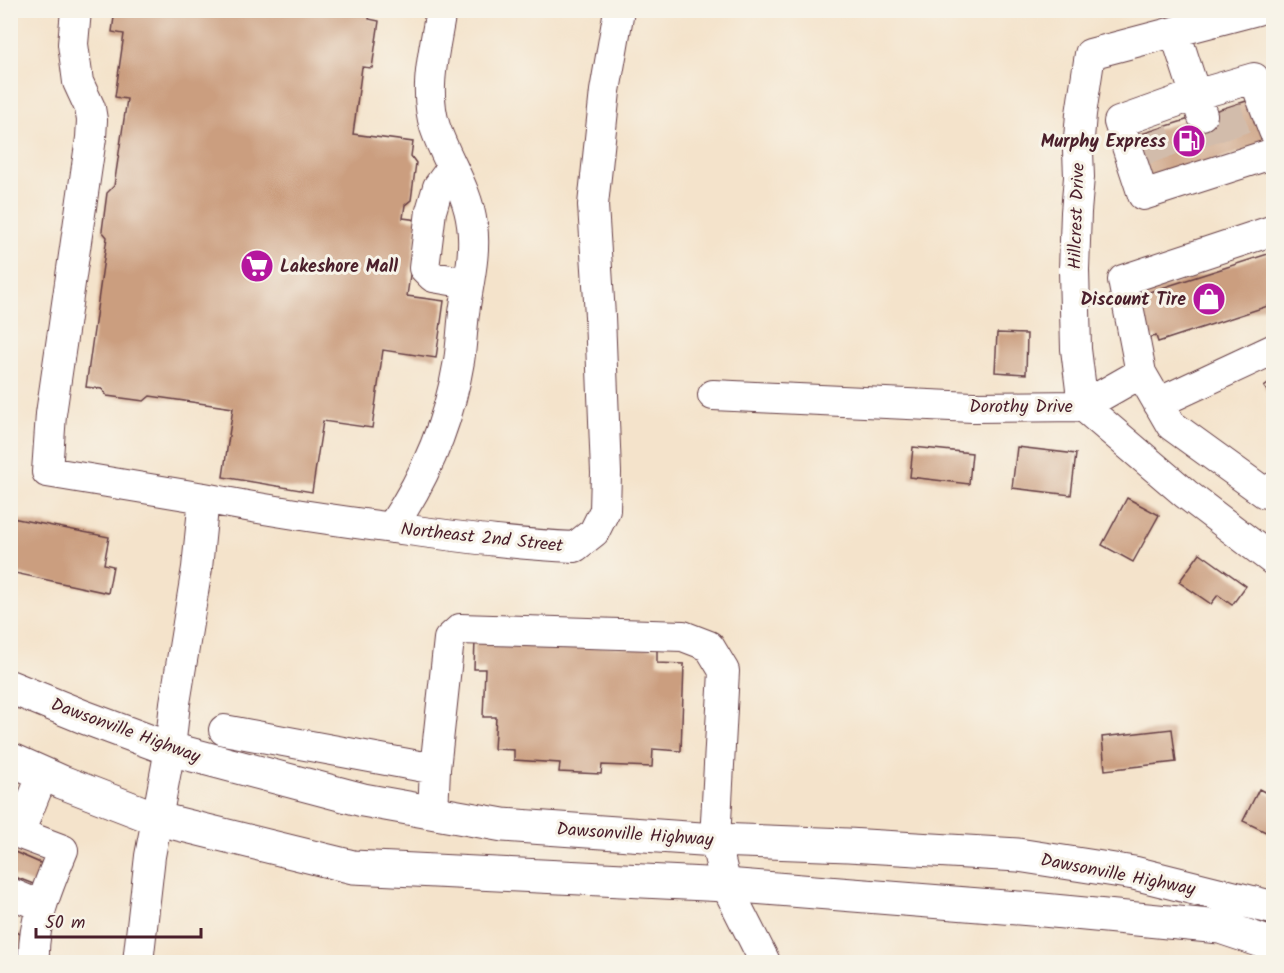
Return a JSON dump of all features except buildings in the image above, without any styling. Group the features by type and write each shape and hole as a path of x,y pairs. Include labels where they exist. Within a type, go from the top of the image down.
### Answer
{"main road":[{"name":"Dawsonville Highway","path":"10,687 170,749 363,800 503,825 715,840 1018,855 1134,873 1274,908"},
{"name":"Dawsonville Highway","path":"10,759 158,819 352,867 726,885 1043,910 1220,927 1274,945"}],"street":[{"name":"Northeast 2nd Street","path":"76,10 73,44 78,82 90,108 92,131 50,422 47,472 256,508 392,528 470,538 575,547 594,532 605,510 606,473 600,316 593,205 604,103 619,10"},
{"path":"392,528 431,460 446,415 459,360 471,261 472,225 462,190 435,126 428,93 441,10"},
{"name":"Hillcrest Drive","path":"1083,406 1076,349 1074,270 1080,177 1078,151 1090,54 1257,10"},
{"path":"1175,32 1210,101"},
{"path":"1274,130 1254,78 1210,101 1149,121 1119,122 1143,195 1171,181 1230,161 1274,153"},
{"path":"452,168 438,187 431,211 424,268 433,277 468,283"},
{"path":"1274,230 1123,280 1141,373 1171,425 1265,494 1274,487"},
{"path":"1158,403 1274,349"},
{"path":"1083,406 1141,373"},
{"name":"Dorothy Drive","path":"714,395 973,407 1083,406 1186,494 1274,561"},
{"path":"138,963 150,856 170,749 175,703 197,568 204,498"},
{"path":"433,812 435,769 449,639 460,629 683,636 709,646 724,671 715,840 726,885 765,963"},
{"path":"224,730 435,769"},
{"path":"34,963 33,948 41,906 63,850 15,831 43,774"},
{"path":"10,893 41,906"}],"tunnel":[{"path":"1226,108 1241,152"},
{"path":"1202,115 1216,160"},
{"path":"1153,131 1169,175"}],"place":[{"name":"Murphy Express","path":"1189,141"},
{"name":"Lakeshore Mall","path":"257,266"},
{"name":"Discount Tire","path":"1209,299"}]}
